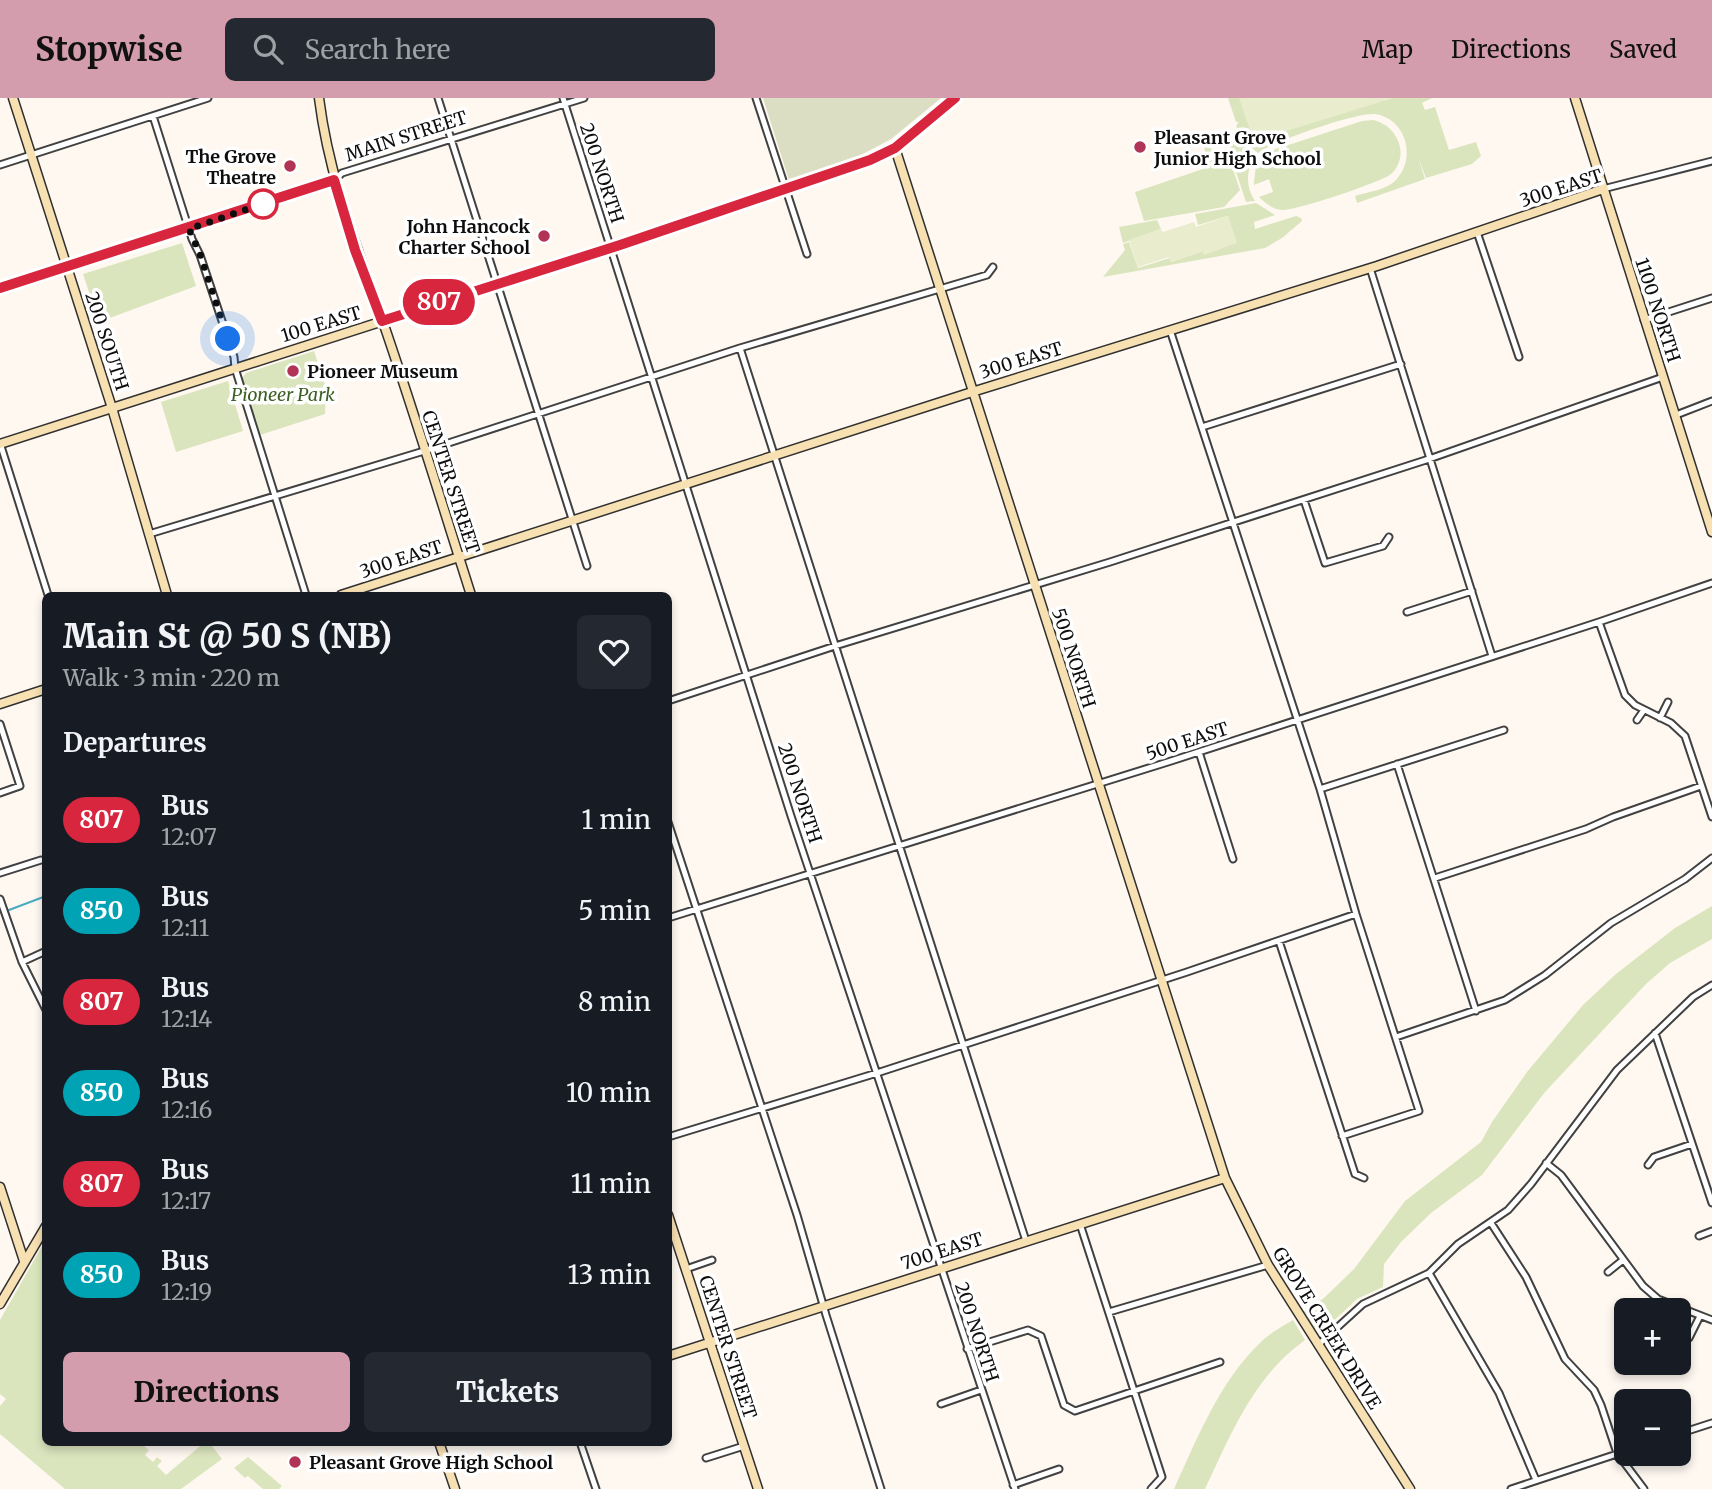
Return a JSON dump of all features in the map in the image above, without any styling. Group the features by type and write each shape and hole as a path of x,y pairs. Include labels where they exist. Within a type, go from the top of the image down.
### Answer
{"street":[{"name":"200 SOUTH","path":"13,98 112,408 166,592"},
{"path":"0,165 208,98"},
{"name":"CENTER STREET","path":"319,98 334,180 355,250 382,321 470,592"},
{"path":"438,98 587,566"},
{"name":"MAIN STREET","path":"0,288 189,229 334,180 342,173 564,101 584,98"},
{"path":"756,98 807,254"},
{"name":"100 EAST","path":"0,444 611,247 870,160 895,148 955,98"},
{"name":"1100 NORTH","path":"1575,98 1712,532"},
{"name":"200 NORTH","path":"564,101 791,816 1014,1487"},
{"path":"153,116 189,229 217,303 305,592"},
{"name":"500 NORTH","path":"895,148 1225,1178"},
{"name":"300 EAST","path":"350,592 972,392 1370,268 1603,189 1712,161"},
{"path":"1477,232 1519,357"},
{"path":"149,534 424,451 740,348 988,275 993,267"},
{"path":"1370,268 1492,656"},
{"path":"1644,320 1712,299"},
{"path":"1170,330 1320,789 1356,914 1419,1111 1342,1136"},
{"path":"740,348 1026,1241"},
{"path":"1202,427 1401,364"},
{"path":"672,700 835,646 1234,523 1429,459 1663,377"},
{"path":"1676,415 1712,401"},
{"path":"0,444 47,592"},
{"path":"1304,500 1325,563 1383,546 1389,537"},
{"name":"500 EAST","path":"672,917 1199,752 1712,583"},
{"path":"1407,612 1472,591"},
{"path":"1599,622 1623,691 1630,701 1675,726 1685,736 1712,817"},
{"path":"0,704 42,690"},
{"path":"1660,718 1668,702"},
{"path":"1637,720 1644,710"},
{"path":"0,724 20,786 0,793"},
{"path":"1320,789 1504,730"},
{"path":"1199,752 1233,859"},
{"path":"1397,764 1476,1011"},
{"path":"1435,877 1586,829 1701,786"},
{"path":"672,834 797,1215 881,1489"},
{"path":"1396,1037 1505,1000 1545,975 1611,923 1685,879 1712,859"},
{"path":"0,873 41,860"},
{"path":"0,900 22,962 42,1002"},
{"path":"672,1136 964,1045 1356,914"},
{"path":"0,924 8,922"},
{"path":"1279,941 1355,1174 1364,1178"},
{"path":"22,962 42,953"},
{"path":"1318,1345 1363,1304 1429,1273 1458,1244 1491,1223 1518,1199 1605,1083 1693,997 1712,985"},
{"path":"1655,1033 1712,1203"},
{"path":"1648,1165 1654,1157 1692,1144"},
{"path":"1546,1163 1561,1175 1643,1286 1658,1299 1712,1320"},
{"name":"700 EAST","path":"672,1355 1225,1178"},
{"name":"GROVE CREEK DRIVE","path":"1225,1178 1268,1265 1410,1489"},
{"path":"0,1187 24,1261"},
{"path":"1491,1223 1526,1277 1565,1359 1594,1390 1614,1442"},
{"path":"1080,1224 1163,1476 1151,1489"},
{"name":"CENTER STREET","path":"672,1226 758,1489"},
{"path":"1699,1236 1712,1231"},
{"path":"0,1304 42,1232"},
{"path":"686,1269 712,1260"},
{"path":"1608,1272 1623,1260"},
{"path":"1110,1312 1268,1265"},
{"path":"1429,1273 1499,1393 1536,1480"},
{"path":"1691,1334 1700,1316"},
{"path":"967,1349 1028,1330 1041,1336 1064,1405 1075,1411 1220,1362"},
{"path":"941,1404 981,1390"},
{"path":"1691,1430 1712,1423"},
{"path":"440,1446 455,1489"},
{"path":"581,1446 596,1489"},
{"path":"706,1458 744,1446"},
{"path":"1511,1489 1614,1454"},
{"path":"1627,1466 1644,1489"},
{"path":"1014,1487 1059,1469"}],"green space":[{"path":"763,98 941,98 891,139 861,155 789,180"},
{"path":"1228,98 1432,98 1422,103 1425,110 1435,107 1449,150 1476,142 1481,156 1472,164 1426,178 1418,157 1425,179 1357,203 1355,196 1387,187 1402,172 1407,151 1405,141 1395,123 1375,114 1351,118 1297,135 1258,153 1236,135 1239,122 1236,122"},
{"path":"1239,98 1393,98 1254,141"},
{"path":"1373,120 1389,128 1399,142 1400,158 1391,174 1356,189 1290,209 1276,209 1259,197 1273,192 1269,179 1254,185 1256,166 1270,151 1362,121"},
{"path":"1234,138 1256,155 1248,178 1255,201 1246,202 1229,151"},
{"path":"1204,147 1227,152 1240,190 1224,207 1144,221 1135,192 1209,167"},
{"path":"1256,203 1275,215 1254,222 1255,229 1296,216 1302,221 1265,248 1103,277 1125,250 1123,244 1129,242 1138,268 1170,258 1171,262 1203,251 1204,254 1228,216 1198,225 1195,214"},
{"path":"1228,216 1237,243 1204,255 1203,251 1171,262 1169,257 1138,267 1129,240 1194,222 1196,227"},
{"path":"1157,220 1161,229 1123,243 1119,227"},
{"path":"182,243 196,286 99,322 83,274"},
{"name":"Pioneer Park","path":"314,351 326,388 325,414 260,435 242,378 246,373"},
{"name":"Pioneer Park","path":"228,381 243,431 176,452 161,402"},
{"path":"1712,906 1712,939 1670,963 1646,984 1545,1092 1482,1175 1431,1213 1401,1242 1384,1264 1383,1287 1357,1299 1326,1328 1315,1329 1304,1312 1324,1298 1354,1269 1405,1201 1481,1142 1527,1072 1583,1005 1616,974 1675,928"},
{"path":"42,1246 42,1446 144,1446 149,1450 145,1455 153,1462 157,1457 162,1461 157,1466 166,1475 200,1446 212,1446 222,1459 181,1489 65,1489 0,1434 0,1406 6,1399 0,1394 0,1320"},
{"path":"1293,1320 1305,1340 1287,1354 1258,1388 1235,1427 1205,1489 1174,1489 1201,1430 1234,1374 1265,1338"},
{"path":"248,1457 282,1486 279,1489 263,1489 248,1476 245,1478 234,1468"}],"waterway":[{"path":"9,910 42,898"}],"bus line":[{"name":"807","path":"0,288 334,180 355,250 382,321 620,245 870,160 895,148 955,98"}],"place":[{"name":"Pleasant Grove Junior High School","path":"1140,147"},
{"name":"The Grove Theatre","path":"290,166"},
{"name":"John Hancock Charter School","path":"544,236"},
{"name":"Pioneer Museum","path":"293,371"},
{"name":"Pleasant Grove High School","path":"295,1462"}],"route":[{"path":"228,339 189,229 268,202 263,204"}]}
